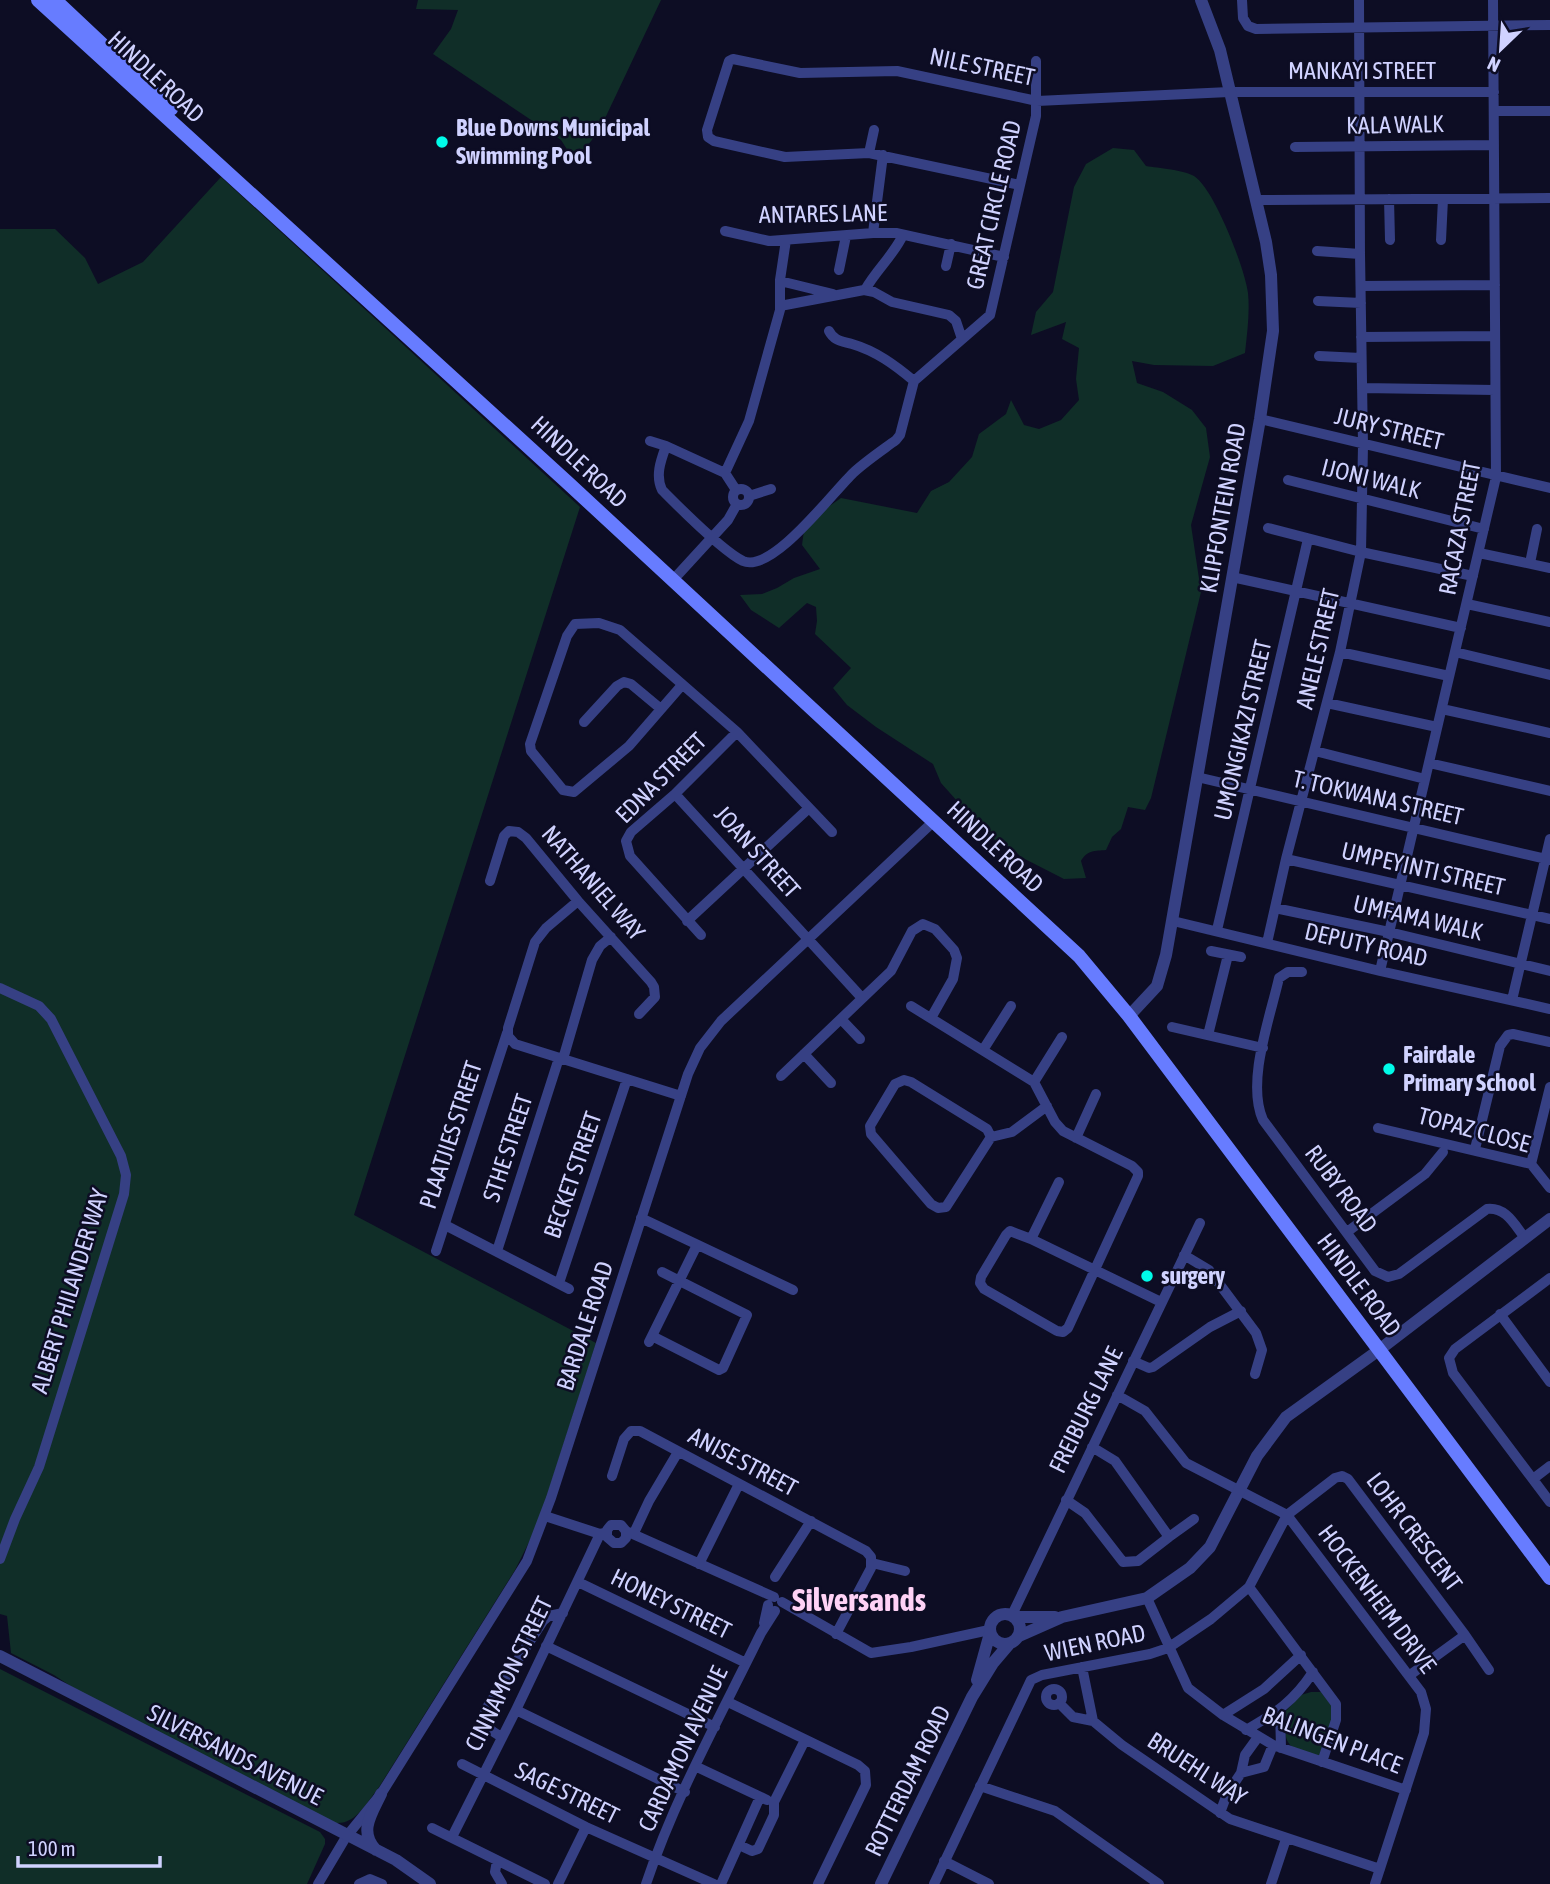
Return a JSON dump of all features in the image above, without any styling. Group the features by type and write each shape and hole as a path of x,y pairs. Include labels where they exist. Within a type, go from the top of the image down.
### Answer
{"main road":[{"name":"HINDLE ROAD","path":"38,0 673,580 1079,956 1129,1016 1550,1578"},
{"name":"HINDLE ROAD","path":"55,0 246,181 306,243"}],"street":[{"name":"KLIPFONTEIN ROAD","path":"1129,1016 1157,986 1162,974 1260,419 1273,331 1274,302 1266,242 1220,50 1201,0"},
{"path":"1242,0 1242,18 1248,26 1256,29 1550,25"},
{"name":"ANELE STREET","path":"1267,943 1340,652 1361,552 1363,445 1360,0"},
{"name":"RACAZA STREET","path":"1380,971 1496,477 1493,0"},
{"name":"NILE STREET","path":"869,153 778,156 714,141 708,137 707,130 729,61 733,59 800,73 897,71 1037,102 1229,92"},
{"name":"GREAT CIRCLE ROAD","path":"914,381 990,315 1036,116 1036,61"},
{"name":"MANKAYI STREET","path":"1229,92 1494,92"},
{"path":"1494,111 1550,111"},
{"path":"874,130 869,153 1020,185"},
{"name":"KALA WALK","path":"1295,147 1494,145"},
{"path":"873,233 883,155"},
{"path":"1255,200 1550,198"},
{"path":"1389,199 1390,240"},
{"path":"1441,240 1443,199"},
{"name":"ANTARES LANE","path":"726,231 760,240 873,233 903,235 1004,257"},
{"path":"865,290 893,254 903,235"},
{"path":"839,270 846,236"},
{"path":"725,473 749,421 780,306 780,281 786,240"},
{"path":"946,266 951,244"},
{"path":"1317,251 1360,254"},
{"path":"780,281 836,295"},
{"path":"1361,286 1495,285"},
{"path":"780,306 865,290 892,302 949,315 957,323 962,339"},
{"path":"1318,301 1361,303"},
{"path":"666,446 660,463 660,486 713,537 743,561 757,562 774,553 799,531 852,474 898,438 914,381 872,351 839,341 832,337 829,331"},
{"path":"1361,337 1495,336"},
{"path":"1319,356 1361,358"},
{"path":"1362,388 1495,390"},
{"name":"JURY STREET","path":"1260,419 1550,488"},
{"path":"650,441 725,473 736,490"},
{"name":"IJONI WALK","path":"1288,480 1484,529"},
{"path":"736,490 732,496 737,504 744,505 749,496 771,489"},
{"path":"736,490 745,490 749,496"},
{"path":"673,580 728,520 737,504"},
{"path":"1268,528 1361,552 1473,576"},
{"path":"1530,563 1537,529"},
{"name":"UMONGIKAZI STREET","path":"1217,930 1308,538"},
{"path":"1479,552 1550,568"},
{"path":"1232,578 1461,628"},
{"path":"1466,604 1550,622"},
{"path":"682,685 629,746 574,792 562,790 531,751 530,744 567,636 575,624 599,623 620,630 737,732"},
{"path":"1340,652 1449,676"},
{"path":"1455,652 1550,675"},
{"path":"584,722 617,686 624,682 631,684 661,709"},
{"path":"1327,702 1437,727"},
{"path":"1442,709 1550,733"},
{"name":"EDNA STREET","path":"701,935 630,856 626,846 631,832 675,794 737,732 832,832"},
{"path":"1315,751 1425,779"},
{"path":"1429,762 1550,791"},
{"name":"T. TOKWANA STREET","path":"1197,777 1548,859"},
{"name":"JOAN STREET","path":"675,794 862,998"},
{"path":"687,921 809,808"},
{"name":"BARDALE ROAD","path":"318,1884 346,1836 381,1794 527,1561 545,1516 693,1060 714,1028 934,821"},
{"name":"NATHANIEL WAY","path":"490,881 501,842 509,831 513,830 526,838 654,987 654,997 639,1014"},
{"path":"1511,1000 1531,915 1548,859 1550,839"},
{"name":"UMPEYINTI STREET","path":"1286,859 1550,919"},
{"name":"PLAATJIES STREET","path":"436,1251 535,943 546,928 578,901"},
{"name":"UMFAMA WALK","path":"1275,908 1550,971"},
{"name":"DEPUTY ROAD","path":"1173,920 1550,1009"},
{"path":"781,1076 891,971 912,931 918,926 927,925 935,929 954,950 957,958 953,979 930,1018"},
{"name":"STHE STREET","path":"497,1251 592,960 600,946 611,937"},
{"path":"1211,951 1241,957"},
{"path":"1209,1035 1228,956"},
{"name":"RUBY ROAD","path":"1302,972 1288,972 1279,978 1263,1048 1256,1095 1258,1108 1263,1120 1375,1271 1388,1276 1399,1274 1486,1209 1496,1208 1505,1213 1525,1238"},
{"name":"ALBERT PHILANDER WAY","path":"0,988 39,1006 51,1019 121,1156 126,1175 124,1194 39,1467 0,1559"},
{"path":"911,1006 1034,1082 1059,1127 1132,1166 1138,1172 1096,1271 1069,1328 1063,1332 1057,1331 984,1289 980,1283 981,1277 1010,1231 1031,1239 1096,1271 1161,1302"},
{"path":"983,1050 1011,1006"},
{"path":"841,1019 860,1039"},
{"path":"1172,1027 1263,1048"},
{"path":"508,1030 515,1044 681,1096"},
{"path":"1475,1149 1500,1046 1508,1035 1513,1034 1550,1041"},
{"path":"1034,1082 1062,1037"},
{"path":"804,1054 831,1083"},
{"name":"BECKET STREET","path":"559,1283 627,1079"},
{"path":"991,1137 987,1129 904,1080 895,1084 870,1128 872,1136 931,1204 938,1208 949,1205 991,1137 1018,1129 1047,1106"},
{"path":"1531,1164 1550,1087"},
{"path":"1076,1138 1096,1094"},
{"name":"TOPAZ CLOSE","path":"1378,1128 1531,1164 1550,1188"},
{"path":"1347,1232 1425,1174 1443,1152"},
{"path":"1031,1239 1059,1182"},
{"path":"641,1218 793,1290"},
{"path":"990,1631 998,1642 1014,1640 1062,1617 1147,1598 1200,1560 1217,1536 1265,1442 1286,1417 1379,1350 1550,1219"},
{"name":"FREIBURG LANE","path":"1013,1616 1199,1223"},
{"path":"445,1225 569,1289"},
{"path":"662,1272 679,1281 747,1315 723,1368 719,1370 650,1339 679,1281 697,1245"},
{"path":"1184,1255 1209,1270 1241,1311 1261,1344 1261,1355 1255,1374"},
{"path":"1550,1279 1455,1349 1449,1358 1458,1380 1550,1502"},
{"path":"1133,1361 1149,1368 1153,1367 1210,1327 1241,1311"},
{"path":"1500,1314 1550,1382"},
{"name":"HOCKENHEIM DRIVE","path":"1117,1395 1142,1409 1185,1463 1287,1515 1421,1692 1427,1717 1424,1733 1375,1884"},
{"name":"ANISE STREET","path":"612,1476 624,1439 631,1431 645,1434 864,1549 869,1553 872,1563 905,1571"},
{"path":"1092,1447 1115,1461 1169,1537"},
{"path":"545,1516 604,1533 610,1541 619,1544 630,1532 678,1452"},
{"path":"1533,1479 1550,1466"},
{"name":"LOHR CRESCENT","path":"1287,1515 1335,1478 1342,1476 1348,1479 1489,1670"},
{"path":"698,1564 739,1484"},
{"path":"1066,1500 1085,1513 1123,1562 1138,1561 1194,1519"},
{"name":"WIEN ROAD","path":"934,1884 1031,1680 1042,1675 1168,1648 1211,1619 1250,1587 1287,1515"},
{"path":"775,1577 811,1521"},
{"path":"630,1532 751,1589 774,1604 806,1617 874,1653 990,1631"},
{"name":"CINNAMON STREET","path":"452,1838 604,1533"},
{"path":"836,1634 872,1563"},
{"name":"HONEY STREET","path":"578,1582 746,1663"},
{"path":"1250,1587 1336,1704 1337,1716 1322,1762"},
{"name":"BALINGEN PLACE","path":"1147,1598 1188,1688 1223,1715 1277,1746 1406,1790"},
{"name":"CARDAMON AVENUE","path":"646,1884 655,1857 685,1791 774,1604"},
{"path":"502,1737 486,1726 485,1712 543,1622 548,1616 563,1613"},
{"path":"990,1631 995,1616 1002,1613 1013,1616 1062,1617"},
{"path":"1013,1616 1020,1626 1014,1640"},
{"name":"ROTTERDAM ROAD","path":"972,1697 990,1631"},
{"path":"1409,1675 1465,1635"},
{"name":"ROTTERDAM ROAD","path":"881,1884 972,1697 993,1662 1014,1640"},
{"path":"546,1646 715,1727"},
{"name":"SILVERSANDS AVENUE","path":"0,1654 377,1850 414,1871 430,1884"},
{"path":"1223,1715 1264,1689 1301,1655"},
{"path":"1082,1667 1093,1721"},
{"path":"1246,1730 1280,1710 1301,1690 1313,1672"},
{"path":"1301,1690 1326,1689"},
{"path":"728,1702 858,1765 865,1771 866,1785 818,1884"},
{"name":"BRUEHL WAY","path":"1059,1703 1073,1717 1093,1721 1122,1745 1235,1821 1380,1869"},
{"path":"516,1710 685,1791"},
{"path":"1241,1773 1264,1767 1277,1746 1280,1710"},
{"path":"1220,1813 1227,1794 1241,1773 1245,1755 1258,1737"},
{"path":"739,1845 752,1851 757,1850 774,1815 774,1802 805,1740"},
{"name":"SAGE STREET","path":"462,1764 586,1827 714,1884"},
{"path":"697,1767 774,1802"},
{"path":"980,1786 1055,1811 1159,1884"},
{"path":"377,1850 368,1839 367,1827 381,1794"},
{"path":"721,1884 760,1797"},
{"path":"558,1884 586,1827"},
{"path":"432,1828 545,1884"},
{"path":"1271,1884 1286,1839"},
{"path":"497,1861 495,1872 502,1884"},
{"path":"944,1861 989,1884"},
{"path":"359,1884 370,1879 382,1884"}],"green space":[{"path":"418,0 661,0 599,131 572,165 570,154 561,140 433,54 451,29 458,10 416,9"},
{"path":"1113,148 1134,150 1146,166 1190,174 1202,183 1219,212 1241,266 1248,293 1248,323 1245,353 1213,366 1154,365 1132,361 1137,383 1163,392 1192,410 1206,428 1210,457 1191,525 1201,592 1151,798 1145,810 1128,807 1121,829 1112,837 1106,850 1092,852 1083,857 1081,861 1086,878 1064,879 1021,857 1011,847 1001,845 983,830 941,783 933,764 847,705 833,688 851,668 815,634 816,607 807,603 779,628 751,610 740,595 762,594 820,569 802,545 805,523 841,498 917,513 931,491 949,482 972,457 979,434 1006,414 1011,400 1024,425 1039,429 1061,420 1079,400 1076,379 1079,348 1062,339 1066,322 1031,335 1036,312 1053,292 1074,187 1086,164"},
{"path":"221,177 580,507 354,1215 596,1343 538,1524 515,1570 379,1787 355,1816 342,1823 335,1823 87,1697 54,1675 11,1653 7,1616 0,1614 0,229 55,229 85,258 98,284 143,262"},
{"path":"0,1669 320,1832 325,1844 307,1884 0,1884"},
{"path":"1321,1692 1335,1710 1319,1756 1294,1748 1289,1744 1285,1733 1284,1713 1301,1695"}],"place":[{"name":"Blue Downs Municipal Swimming Pool","path":"442,142"},
{"name":"Fairdale Primary School","path":"1389,1069"},
{"name":"surgery","path":"1147,1276"}],"district":[{"name":"Silversands","path":"859,1600"}]}
